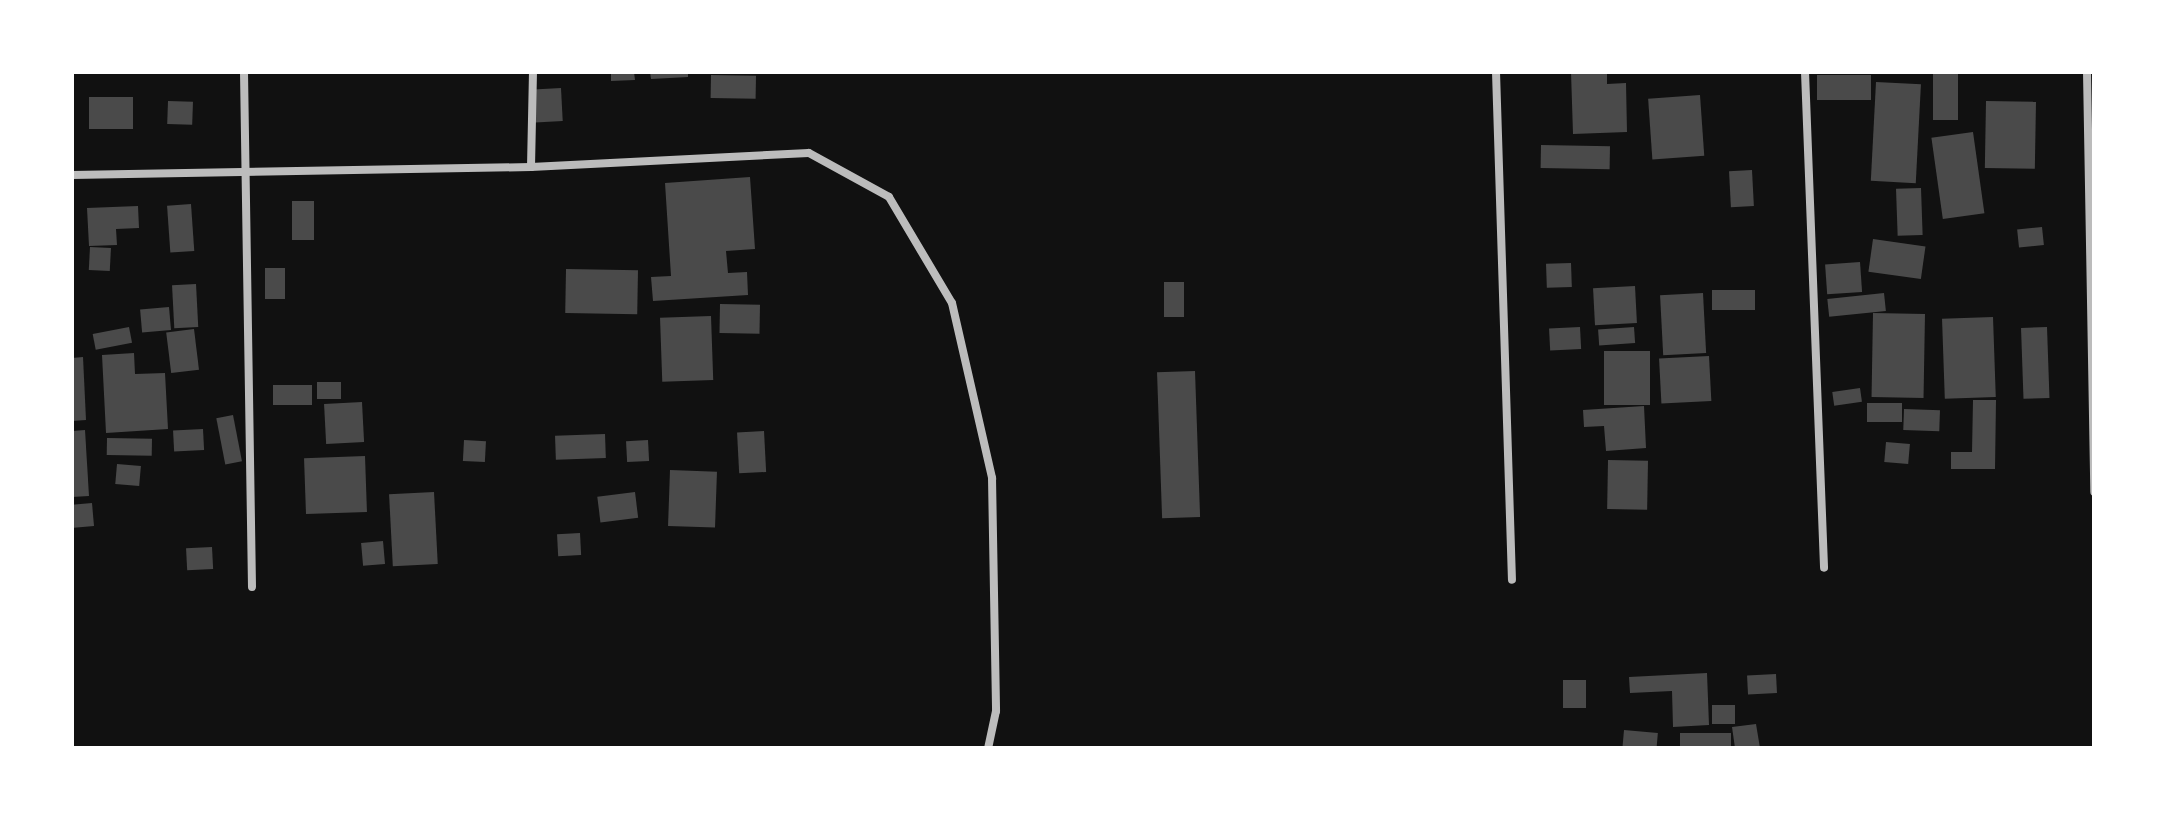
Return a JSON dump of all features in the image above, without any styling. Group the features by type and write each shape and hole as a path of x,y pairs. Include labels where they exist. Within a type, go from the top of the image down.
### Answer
{"street":[{"path":"244,72 252,587"},
{"path":"531,167 533,72"},
{"path":"1496,72 1512,580"},
{"path":"1805,72 1824,568"},
{"path":"2087,72 2094,492"},
{"path":"72,175 531,167 809,153 889,197 952,303 992,478 996,711 988,748"}],"building":[{"path":"611,72 634,72 635,80 611,81"},
{"path":"650,72 688,72 688,77 651,79"},
{"path":"1571,72 1607,72 1607,84 1626,83 1627,132 1573,134"},
{"path":"1933,72 1958,72 1958,120 1933,120"},
{"path":"711,75 756,76 756,99 711,98"},
{"path":"1817,75 1871,75 1871,100 1817,100"},
{"path":"1876,82 1921,84 1916,183 1871,181"},
{"path":"561,88 563,121 531,123 529,90"},
{"path":"1700,95 1704,156 1652,159 1648,99"},
{"path":"89,97 133,97 133,129 89,129"},
{"path":"168,101 193,102 192,125 167,124"},
{"path":"1986,101 2036,102 2035,169 1985,168"},
{"path":"1973,132 1984,213 1943,219 1931,138"},
{"path":"1541,145 1610,146 1610,169 1541,168"},
{"path":"1752,170 1754,206 1731,207 1729,171"},
{"path":"750,177 755,249 726,251 728,273 747,272 748,295 653,301 651,277 671,276 665,183"},
{"path":"1921,188 1923,235 1898,236 1896,189"},
{"path":"292,201 314,201 314,240 292,240"},
{"path":"191,204 194,251 170,253 167,206"},
{"path":"138,206 139,228 116,229 117,245 89,246 87,208"},
{"path":"2042,227 2044,245 2019,248 2017,230"},
{"path":"1873,239 1925,246 1921,279 1868,272"},
{"path":"90,247 111,248 110,271 89,270"},
{"path":"1860,262 1862,292 1827,294 1825,264"},
{"path":"1571,263 1572,287 1547,288 1546,264"},
{"path":"265,268 285,268 285,299 265,299"},
{"path":"566,269 638,270 637,314 565,313"},
{"path":"1164,282 1184,282 1184,317 1164,317"},
{"path":"196,284 198,327 174,328 172,285"},
{"path":"1635,286 1637,323 1595,325 1593,288"},
{"path":"1712,290 1755,290 1755,310 1712,310"},
{"path":"1703,293 1706,353 1663,355 1660,295"},
{"path":"1884,293 1886,311 1829,317 1827,299"},
{"path":"720,304 760,305 759,334 719,333"},
{"path":"169,307 171,330 142,332 140,310"},
{"path":"1873,313 1925,314 1924,398 1872,397"},
{"path":"711,316 713,380 662,382 660,318"},
{"path":"1993,317 1996,397 1945,399 1942,319"},
{"path":"129,327 132,343 96,350 93,334"},
{"path":"1580,327 1581,349 1550,351 1549,329"},
{"path":"1634,327 1635,343 1599,345 1598,330"},
{"path":"2047,327 2049,398 2023,399 2021,328"},
{"path":"194,329 199,370 171,373 166,332"},
{"path":"1604,351 1650,351 1650,405 1604,405"},
{"path":"134,353 135,374 165,373 168,429 106,433 102,355"},
{"path":"1709,356 1711,401 1661,404 1659,359"},
{"path":"83,357 86,420 72,421 72,358"},
{"path":"1195,371 1200,517 1162,518 1157,372"},
{"path":"317,382 341,382 341,399 317,399"},
{"path":"273,385 312,385 312,405 273,405"},
{"path":"1860,388 1862,402 1834,406 1832,392"},
{"path":"1973,400 1996,400 1995,469 1951,469 1951,452 1972,452"},
{"path":"362,402 364,442 326,444 324,404"},
{"path":"1867,403 1902,403 1902,422 1867,422"},
{"path":"1644,406 1646,448 1606,451 1604,426 1584,427 1583,410"},
{"path":"1904,409 1940,410 1939,431 1903,430"},
{"path":"233,415 242,461 225,464 216,418"},
{"path":"203,429 204,450 174,452 173,431"},
{"path":"85,430 89,496 72,497 72,431"},
{"path":"764,431 766,472 739,473 737,432"},
{"path":"605,434 606,458 556,460 555,436"},
{"path":"107,438 152,439 152,456 107,455"},
{"path":"464,440 486,441 485,462 463,461"},
{"path":"648,440 649,461 627,462 626,441"},
{"path":"1886,442 1910,444 1908,464 1884,462"},
{"path":"365,456 367,512 306,514 304,458"},
{"path":"1608,460 1648,461 1647,510 1607,509"},
{"path":"117,464 141,466 139,486 115,484"},
{"path":"670,470 717,472 715,528 668,526"},
{"path":"434,492 438,564 393,566 389,494"},
{"path":"635,492 638,518 600,522 597,497"},
{"path":"92,503 94,526 74,528 72,505"},
{"path":"580,533 581,555 558,556 557,534"},
{"path":"383,541 385,564 363,566 361,543"},
{"path":"212,547 213,569 187,570 186,548"},
{"path":"1707,673 1709,725 1673,727 1672,691 1630,693 1629,677"},
{"path":"1776,674 1777,693 1748,694 1747,676"},
{"path":"1563,680 1586,680 1586,708 1563,708"},
{"path":"1712,705 1735,705 1735,724 1712,724"},
{"path":"1756,724 1760,748 1735,748 1732,727"},
{"path":"1624,730 1658,733 1657,748 1623,746"},
{"path":"1680,733 1731,733 1731,748 1680,748"}]}
